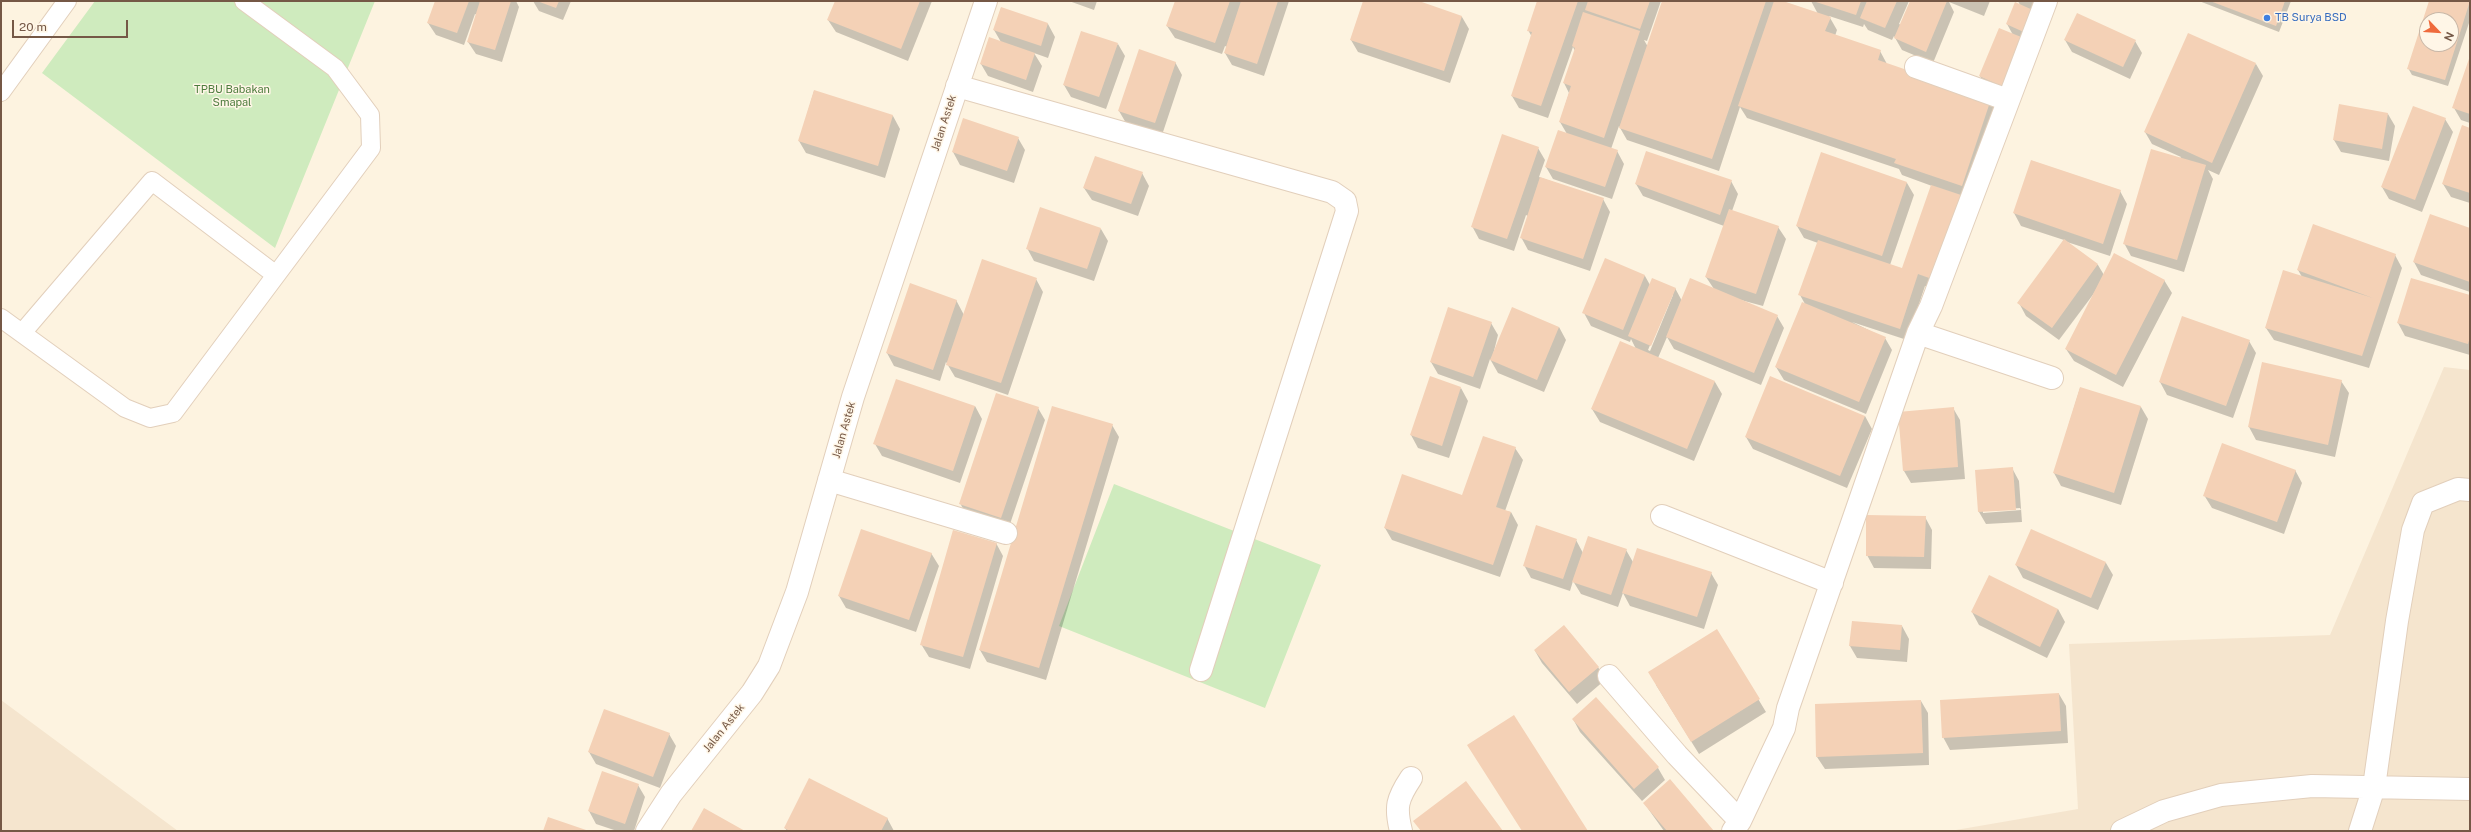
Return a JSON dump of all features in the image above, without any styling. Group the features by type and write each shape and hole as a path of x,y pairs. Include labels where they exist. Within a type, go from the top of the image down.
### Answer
{"street":[{"name":"Jalan Astek","path":"647,831 671,794 752,693 768,666 797,592 853,397 986,1"},
{"path":"1609,676 1736,826 1784,728 1788,708 1918,333 1931,306 2046,1"},
{"path":"1916,67 2008,100"},
{"path":"957,86 1332,192 1345,201 1347,210 1201,670"},
{"path":"1918,333 2052,378"},
{"path":"829,480 1006,533"},
{"path":"2360,831 2374,787 2397,621 2413,530 2423,503 2458,489 2470,490"},
{"path":"1662,516 1832,583"},
{"path":"1400,831 1396,811 1401,793 1411,778"},
{"path":"2122,831 2164,811 2222,795 2312,786 2470,788"}],"lane":[{"path":"1,92 67,1"},
{"path":"1,318 125,408 150,418 173,412 371,148 370,115 334,68 244,1"},
{"path":"22,333 152,180 276,275"}],"shaded area":[{"path":"2444,367 2470,370 2470,831 1950,831 2078,809 2069,644 2330,635"},
{"path":"1,700 178,831 1,831"}],"green space":[{"name":"TPBU Babakan Smapal","path":"95,1 375,1 275,248 42,73"},
{"path":"1114,484 1321,565 1265,708 1059,626"}],"building":[{"path":"435,1 469,1 457,33 427,23"},
{"path":"480,1 511,1 495,50 467,42"},
{"path":"537,1 559,1 556,8"},
{"path":"835,1 920,1 901,49 827,20"},
{"path":"1175,1 1230,1 1215,43 1166,26"},
{"path":"1241,1 1278,1 1257,64 1224,53"},
{"path":"1363,1 1419,1 1462,16 1444,71 1350,40"},
{"path":"1537,1 1578,1 1541,106 1511,96 1532,32 1527,31"},
{"path":"1588,1 1650,1 1640,29 1585,10"},
{"path":"1662,1 1766,1 1712,159 1619,128"},
{"path":"1774,1 1783,1 1831,17 1825,31 1881,50 1878,60 1991,99 1962,186 1894,163 1896,159 1738,106"},
{"path":"1813,1 1861,1 1856,15"},
{"path":"1867,1 1897,1 1885,28 1860,18"},
{"path":"1910,1 1947,1 1926,52 1894,38"},
{"name":"TB Surya BSD","path":"2210,1 2285,1 2276,26"},
{"path":"2429,1 2470,1 2459,36 2459,12 2425,12"},
{"path":"2015,2 2035,11 2026,33 2006,24"},
{"path":"1001,7 1048,23 1041,46 993,30"},
{"path":"1583,12 1640,31 1604,138 1559,122 1571,86 1563,83 1575,48 1572,46"},
{"path":"2077,13 2136,40 2123,67 2064,40"},
{"path":"1999,28 2026,39 2006,88 1979,76"},
{"path":"1081,31 1118,43 1099,97 1063,85"},
{"path":"2419,32 2419,52 2454,52 2445,80 2407,69"},
{"path":"2188,33 2256,63 2212,163 2144,132"},
{"path":"989,37 1035,53 1026,80 980,64"},
{"path":"1139,49 1176,62 1155,123 1118,111"},
{"path":"2470,56 2470,114 2452,108"},
{"path":"814,90 893,115 878,166 798,141"},
{"path":"2339,104 2388,113 2382,149 2333,140"},
{"path":"2413,106 2446,118 2415,200 2381,187"},
{"path":"963,118 1019,137 1007,171 952,152"},
{"path":"2462,125 2470,128 2470,193 2442,184"},
{"path":"1558,130 1618,150 1605,187 1545,167"},
{"path":"1502,134 1539,147 1507,239 1471,227"},
{"path":"2151,149 2206,165 2177,260 2123,244"},
{"path":"1646,151 1732,180 1720,215 1635,184"},
{"path":"1821,152 1907,182 1882,256 1796,226"},
{"path":"1095,156 1143,172 1131,204 1083,188"},
{"path":"2031,160 2121,190 2103,244 2013,213"},
{"path":"1540,177 1604,198 1583,259 1520,238"},
{"path":"1931,185 1961,195 1932,279 1918,274 1900,329 1798,295 1818,240 1902,268"},
{"path":"1040,207 1101,228 1087,269 1026,249"},
{"path":"1729,209 1779,226 1756,294 1705,277"},
{"path":"2430,214 2470,228 2470,282 2413,262"},
{"path":"2313,224 2396,254 2362,356 2265,328 2283,270 2373,298 2297,270"},
{"path":"2064,239 2098,264 2052,328 2017,303"},
{"path":"2114,253 2165,280 2116,375 2065,349"},
{"path":"1605,258 1645,275 1623,330 1582,313"},
{"path":"982,259 1037,278 1001,383 946,365"},
{"path":"1652,278 1676,288 1651,346 1628,336"},
{"path":"1690,278 1778,315 1754,373 1666,337"},
{"path":"2411,278 2470,295 2470,337 2468,344 2397,323"},
{"path":"910,283 957,300 933,370 886,353"},
{"path":"1802,302 1886,337 1859,402 1775,367"},
{"path":"1448,307 1492,322 1473,377 1430,362"},
{"path":"1512,307 1559,327 1537,380 1490,360"},
{"path":"2182,316 2250,340 2226,406 2159,382"},
{"path":"1620,341 1715,381 1687,449 1591,409"},
{"path":"2262,362 2342,380 2328,445 2248,427"},
{"path":"1430,376 1461,387 1442,446 1410,435"},
{"path":"1770,376 1865,416 1840,476 1745,437"},
{"path":"896,379 975,406 953,471 873,444"},
{"path":"2080,387 2141,406 2114,493 2053,473"},
{"path":"996,393 1039,407 1001,518 959,504"},
{"path":"1052,406 1113,424 1039,668 979,650"},
{"path":"1954,407 1958,467 1903,471 1898,412"},
{"path":"1483,436 1516,447 1496,507 1511,512 1493,565 1384,528 1402,474 1462,495"},
{"path":"2222,443 2296,470 2277,522 2203,496"},
{"path":"2013,467 2016,510 1978,512 1975,470"},
{"path":"1866,515 1926,516 1924,557 1866,556"},
{"path":"1536,525 1577,539 1563,579 1523,566"},
{"path":"861,529 932,553 909,620 838,596"},
{"path":"2031,529 2106,562 2091,598 2015,565"},
{"path":"953,530 997,543 963,657 920,645"},
{"path":"1588,536 1627,549 1611,595 1572,582"},
{"path":"1637,548 1712,572 1697,617 1622,593"},
{"path":"1989,575 2058,609 2040,647 1971,612"},
{"path":"1852,621 1902,625 1900,650 1849,646"},
{"path":"1564,625 1599,667 1569,692 1534,650"},
{"path":"1717,629 1760,699 1691,742 1648,672"},
{"path":"2059,693 2061,731 1942,738 1940,700"},
{"path":"1596,697 1659,767 1634,789 1572,719"},
{"path":"1921,700 1923,753 1816,757 1815,704"},
{"path":"604,709 670,733 653,777 588,752"},
{"path":"1514,715 1588,831 1522,831 1467,745"},
{"path":"602,771 639,784 625,824 588,811"},
{"path":"809,778 888,818 881,831 790,831 784,828"},
{"path":"1670,779 1714,831 1667,831 1643,803"},
{"path":"1466,781 1503,831 1421,831 1413,821"},
{"path":"704,808 745,831 691,831"},
{"path":"548,817 589,831 543,831"}],"place":[{"name":"TB Surya BSD","path":"2267,18"}]}
